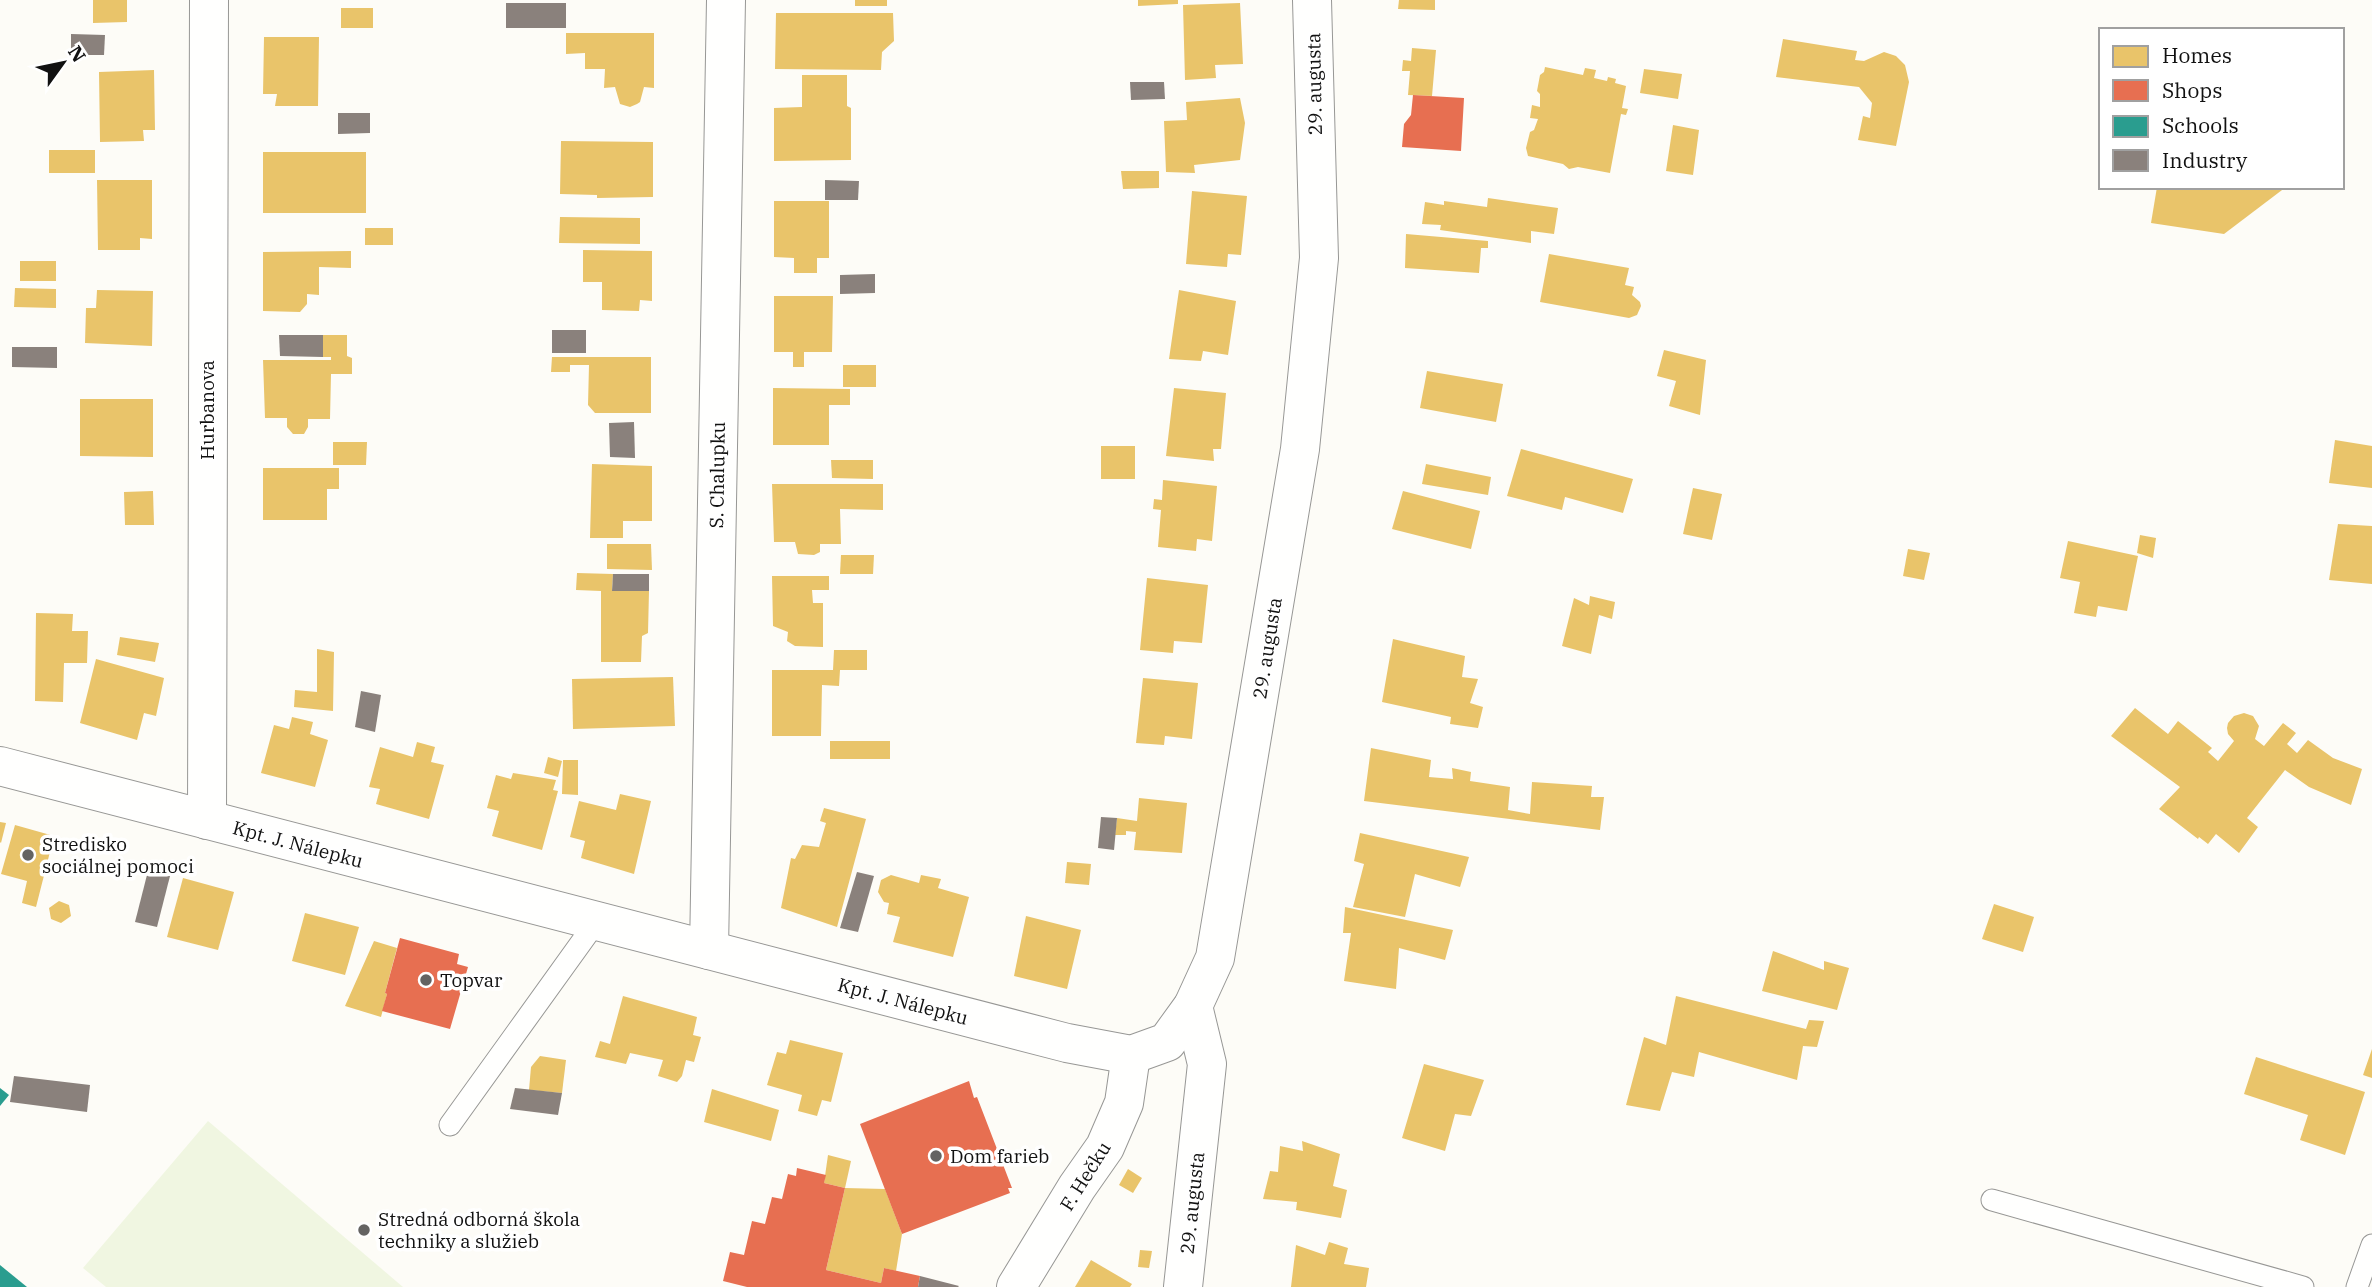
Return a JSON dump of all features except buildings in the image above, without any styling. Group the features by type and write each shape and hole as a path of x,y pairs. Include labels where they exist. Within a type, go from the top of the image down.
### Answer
{"street":[{"name":"Hurbanova","path":"207,820 209,0"},
{"name":"S. Chalupku","path":"709,950 726,0"},
{"name":"29. augusta","path":"1183,1287 1207,1064 1193,1006 1215,958 1300,449 1319,258 1312,0"},
{"name":"Kpt. J. Nálepku","path":"0,766 1067,1043 1131,1055"},
{"path":"1131,1055 1167,1042 1193,1006"},
{"name":"F. Hečku","path":"1016,1287 1077,1187 1105,1147 1124,1103 1131,1055"}],"lane":[{"path":"450,1125 596,922"},
{"path":"1992,1200 2302,1287"},
{"path":"2357,1287 2372,1245"}],"green space":[{"path":"208,1121 403,1287 106,1287 83,1268"}],"place":[{"name":"Stredisko sociálnej pomoci","path":"28,855"},
{"name":"Topvar","path":"426,980"},
{"name":"Dom farieb","path":"936,1156"},
{"name":"Stredná odborná škola techniky a služieb","path":"364,1230"}]}
